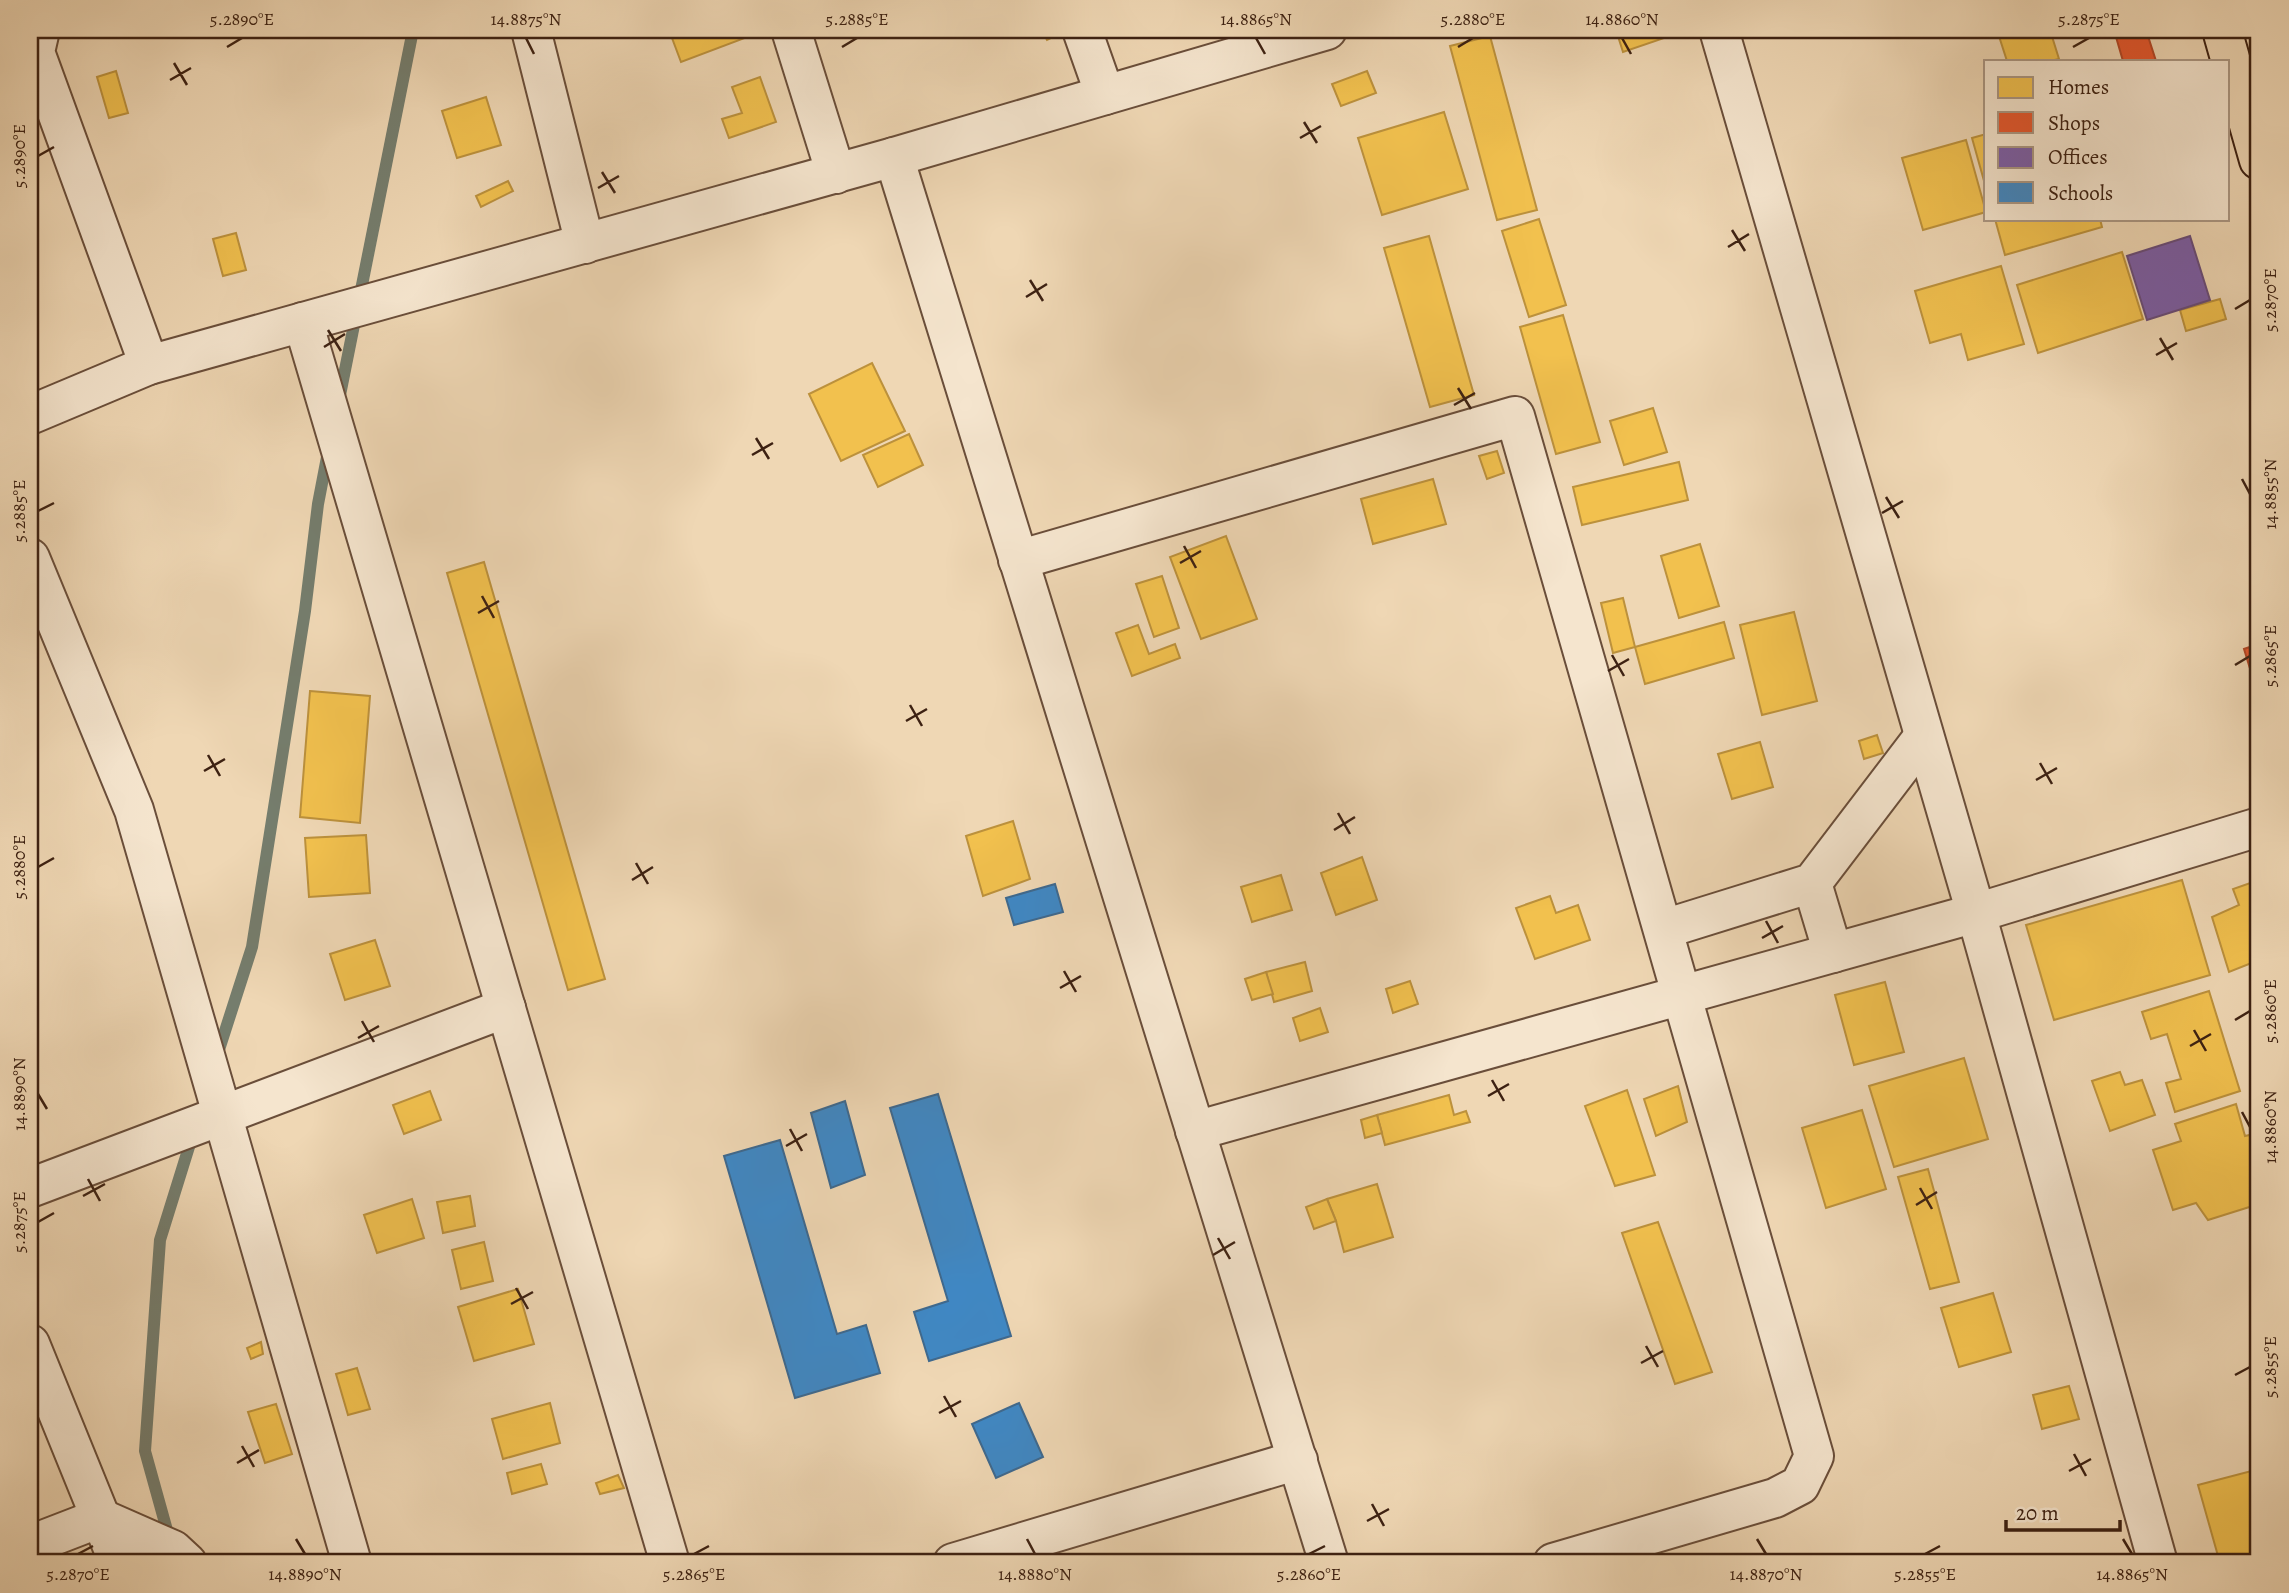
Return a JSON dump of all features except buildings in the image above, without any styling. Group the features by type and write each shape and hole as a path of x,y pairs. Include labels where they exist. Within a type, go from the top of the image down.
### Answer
{"main road":[{"path":"2222,30 2259,160"}],"street":[{"path":"531,30 585,244"},
{"path":"791,30 836,174"},
{"path":"1083,30 1105,95"},
{"path":"30,415 149,365 894,158 1327,30"},
{"path":"1719,30 1976,913 2158,1563"},
{"path":"35,45 149,365"},
{"path":"894,158 1329,1563"},
{"path":"303,322 670,1563"},
{"path":"1018,560 1516,416 1814,1456 1800,1485 1775,1498 1553,1563"},
{"path":"30,558 134,810 352,1563"},
{"path":"1664,929 1812,883 1924,736"},
{"path":"1195,1131 1976,913 2259,827"},
{"path":"1812,883 1833,953"},
{"path":"30,1188 506,1008"},
{"path":"30,1343 119,1563"},
{"path":"953,1563 992,1558 1297,1460"},
{"path":"30,1545 100,1518 173,1550 187,1563"}],"waterway":[{"path":"339,400 413,30"},
{"path":"217,1056 252,947 328,452"},
{"path":"170,1541 145,1451 160,1240 193,1134"}]}
